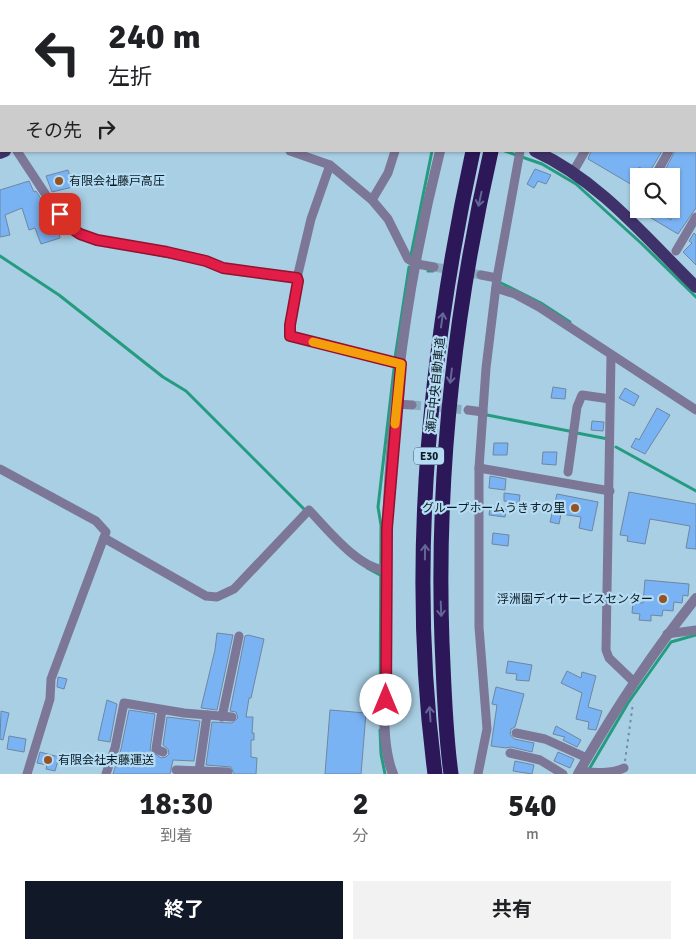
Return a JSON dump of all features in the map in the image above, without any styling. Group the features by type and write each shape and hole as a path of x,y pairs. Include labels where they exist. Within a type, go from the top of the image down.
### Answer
{"highway":[{"name":"瀬戸中央自動車道","path":"434,769 424,602 429,448 448,278 474,152"},
{"name":"瀬戸中央自動車道","path":"450,768 441,602 445,449 450,385 465,280 491,152"}],"main road":[{"path":"540,152 553,155 612,204 696,287"}],"street":[{"path":"18,152 65,224 80,234 97,240 206,261 223,268 297,278"},
{"path":"293,152 330,165 372,200 388,219 408,259 417,264 434,267"},
{"path":"372,200 388,173 395,152"},
{"path":"393,774 386,739 382,570 401,364 417,264 440,152"},
{"path":"573,172 584,152"},
{"path":"659,168 668,152"},
{"path":"478,774 487,729 478,627 479,468 497,278 519,155"},
{"path":"330,165 311,219 297,278 290,336 401,364"},
{"path":"676,250 696,217"},
{"path":"481,275 497,278"},
{"path":"496,288 515,294 539,306 696,410"},
{"path":"612,355 606,650 609,658 634,682"},
{"path":"568,472 577,407 582,395 610,399"},
{"path":"396,404 412,405"},
{"path":"468,410 483,412"},
{"path":"479,468 610,491"},
{"path":"0,469 96,521 106,532 51,679 50,699 27,774"},
{"path":"104,538 206,596 217,597 234,589 309,510 345,547 382,570"},
{"path":"624,768 583,772 587,758 634,682 667,634 696,598"},
{"path":"667,634 696,630"},
{"path":"222,717 239,636"},
{"path":"106,774 124,704 232,717"},
{"path":"162,710 156,750 163,752"},
{"path":"199,771 207,715"},
{"path":"516,733 545,739 587,758"},
{"path":"510,753 540,760 564,774"},
{"path":"176,770 228,772"}],"path":[{"path":"624,768 634,700"}],"building":[{"path":"591,152 661,152 652,168 630,168 630,184 588,159"},
{"path":"674,152 696,152 696,208 678,234 651,218 668,218 671,220 671,218 680,218 680,168 666,168"},
{"path":"535,169 551,175 546,184 538,181 534,188 527,184"},
{"name":"有限会社藤戸高圧","path":"68,170 73,187 52,192 46,176"},
{"path":"29,181 34,192 36,191 58,225 60,238 41,244 35,228 29,230 22,208 5,215 10,235 0,237 0,190"},
{"path":"694,233 696,235 696,265 683,252 692,243 689,241"},
{"path":"553,387 566,389 565,399 551,398"},
{"path":"625,388 639,396 634,406 619,398"},
{"path":"657,408 670,415 645,454 631,447 636,438 639,440"},
{"path":"592,421 604,422 603,431 591,430"},
{"path":"494,443 508,443 507,455 493,455"},
{"path":"543,452 557,452 556,465 542,464"},
{"path":"490,476 506,479 505,490 489,488"},
{"path":"629,492 696,504 696,549 686,548 690,526 650,519 645,544 627,541 628,536 620,535"},
{"path":"504,493 520,495 519,503 504,501"},
{"name":"グループホームうきすの里","path":"557,494 598,502 592,531 579,528 581,517 561,514 559,524 550,522"},
{"path":"490,507 506,509 505,517 489,515"},
{"path":"493,533 509,535 508,546 492,544"},
{"name":"浮洲園デイサービスセンター","path":"645,580 689,584 688,596 683,595 682,603 674,602 673,611 663,610 662,616 651,615 651,621 639,620 640,614 632,613 633,602 643,603"},
{"path":"217,633 233,635 217,710 201,708 215,650"},
{"path":"245,636 264,639 246,717 253,717 252,733 254,733 254,740 251,740 251,757 257,758 256,774 234,774 231,767 206,765 212,722 232,723 238,718 236,712 230,711"},
{"path":"508,661 532,665 529,681 516,680 517,674 506,673"},
{"path":"567,671 581,678 582,672 596,676 588,707 602,711 596,730 588,729 589,722 576,719 582,693 561,683"},
{"path":"58,677 67,679 64,689 57,687"},
{"path":"496,687 524,694 515,727 511,729 510,734 514,739 534,743 532,752 511,747 491,746 497,705 492,704"},
{"path":"107,700 117,704 110,742 98,740"},
{"path":"129,710 155,714 150,750 161,758 169,754 168,749 163,745 167,717 200,721 194,761 173,760 170,774 113,774 121,749"},
{"path":"330,710 366,713 361,774 325,774"},
{"path":"1,711 9,713 3,740 0,739"},
{"path":"556,726 581,740 577,747 563,740 565,737 553,734"},
{"path":"9,736 26,739 24,752 7,749"},
{"name":"有限会社末藤運送","path":"40,752 59,757 55,771 46,769 47,765 37,763"},
{"path":"558,752 574,759 570,768 554,761"},
{"path":"515,761 534,765 532,774 513,771"}],"waterway":[{"path":"411,255 432,152"},
{"path":"508,152 542,164 576,184 642,244 696,297"},
{"path":"0,256 59,295 163,377 186,391 304,509"},
{"path":"395,358 409,267"},
{"path":"428,271 433,271"},
{"path":"501,283 541,303 570,322"},
{"path":"380,724 381,525 378,507 394,369"},
{"path":"487,415 569,431"},
{"path":"577,433 608,439"},
{"path":"616,447 696,491"},
{"path":"367,568 380,575"},
{"path":"588,771 628,703 671,642 696,635"},
{"path":"380,730 381,754 385,774"}],"tunnel":[{"path":"434,267 481,275"},
{"path":"412,405 468,410"}],"slow traffic":[{"path":"313,342 401,364 395,424"}],"place":[{"name":"有限会社藤戸高圧","path":"59,181"},
{"name":"グループホームうきすの里","path":"575,508"},
{"name":"浮洲園デイサービスセンター","path":"663,599"},
{"name":"有限会社末藤運送","path":"48,760"}],"route":[{"path":"60,214 65,224 80,234 97,240 167,252 206,261 223,268 297,278 290,336 401,364 396,404 387,528 386,700"}]}
